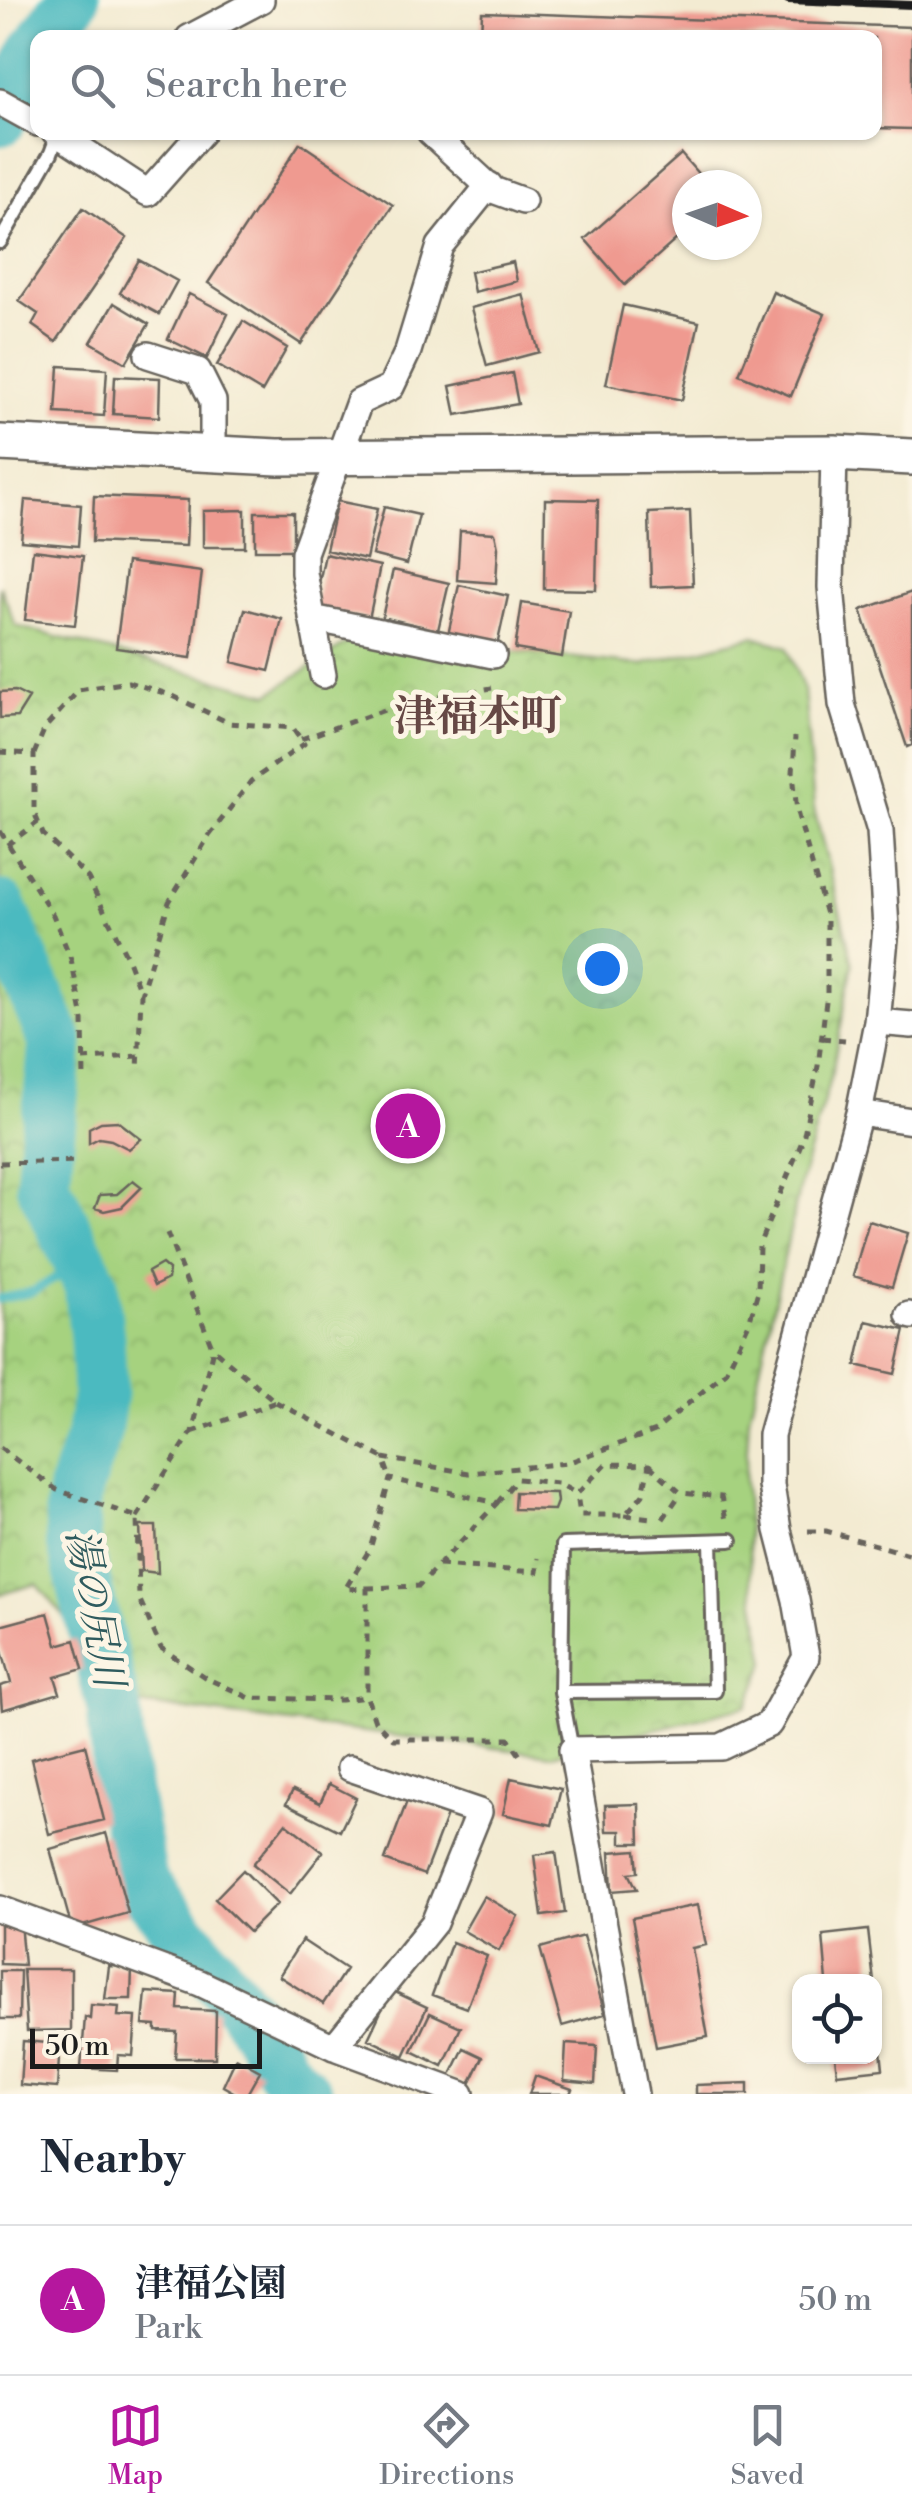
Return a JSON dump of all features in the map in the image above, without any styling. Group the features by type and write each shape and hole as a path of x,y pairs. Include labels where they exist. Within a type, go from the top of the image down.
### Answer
{"street":[{"path":"204,30 261,0"},
{"path":"0,102 30,118"},
{"path":"69,140 148,192 195,140"},
{"path":"439,140 489,185 523,201"},
{"path":"323,675 304,573 304,553 359,402 391,386 408,351 440,246 489,185"},
{"path":"148,356 198,371 214,401 213,454"},
{"path":"0,443 341,456 912,456"},
{"path":"634,2094 572,1750 721,1747 769,1724 806,1657 778,1530 771,1485 771,1435 859,1113 877,1022 886,928 880,831 842,704 831,587 834,453"},
{"path":"312,618 493,655"},
{"path":"877,1022 912,1025"},
{"path":"859,1113 912,1121"},
{"path":"334,2048 434,1923 479,1812 350,1768"},
{"path":"0,1909 200,1983 334,2048 461,2094"}],"lane":[{"path":"0,242 56,140"},
{"path":"561,1692 715,1691 710,1540"},
{"path":"572,1750 561,1692 562,1544 731,1540"}],"path":[{"path":"138,1070 141,994 168,902 209,836 252,781 304,744 292,728 229,723 128,682 79,690 45,728 34,754 34,812 43,834 88,878 141,994"},
{"path":"301,739 405,703 492,688"},
{"path":"167,1233 213,1350 276,1402 384,1458 469,1474 567,1464 655,1431 726,1372 749,1324 758,1291 759,1245 803,1138 818,1066 828,994 827,918 797,812 794,737"},
{"path":"0,752 34,754"},
{"path":"6,845 38,822"},
{"path":"0,831 53,915 71,959 83,1019 84,1080"},
{"path":"83,1059 139,1056"},
{"path":"0,1162 80,1162"},
{"path":"213,1350 192,1432 137,1518 139,1598 160,1648 206,1678 250,1698 367,1697"},
{"path":"192,1432 276,1402"},
{"path":"0,1448 57,1490 137,1518"},
{"path":"384,1458 390,1479 370,1549 345,1589 419,1586 517,1479 558,1483 577,1494"},
{"path":"577,1494 606,1464 648,1466 681,1493 721,1497 731,1540"},
{"path":"624,1515 644,1494 648,1466"},
{"path":"390,1479 497,1503"},
{"path":"567,1521 580,1515 664,1520 681,1493"},
{"path":"577,1494 580,1515"},
{"path":"778,1530 826,1531 912,1555"},
{"path":"438,1566 537,1572 540,1546"},
{"path":"367,1588 367,1697 375,1721 393,1739 509,1738 522,1757"}],"green space":[{"path":"0,586 16,626 269,694 359,635 641,665 754,636 787,647 804,690 814,809 853,963 832,1072 801,1180 749,1418 745,1480 751,1580 766,1662 747,1706 552,1755 138,1704 37,1584 0,1594"}],"building":[{"path":"482,12 912,27 912,129 882,128 882,30 481,30"},
{"path":"300,143 393,205 301,344 208,283"},
{"path":"681,154 695,170 672,170 672,243 625,285 585,239"},
{"path":"83,208 127,238 56,342 32,325 38,314 19,301"},
{"path":"139,260 177,281 159,314 120,293"},
{"path":"513,262 517,281 474,292 470,272"},
{"path":"773,292 825,314 791,396 739,374"},
{"path":"189,294 228,314 207,358 168,339"},
{"path":"523,294 539,352 487,366 471,308"},
{"path":"114,303 149,324 126,363 91,342"},
{"path":"623,305 699,322 682,400 606,384"},
{"path":"243,321 287,348 262,392 217,365"},
{"path":"59,366 107,369 104,416 56,413"},
{"path":"512,373 518,404 456,415 450,386"},
{"path":"115,376 160,378 159,417 113,414"},
{"path":"94,496 188,500 186,546 92,542"},
{"path":"545,499 598,500 596,590 544,589"},
{"path":"25,500 81,505 78,546 21,541"},
{"path":"337,501 377,509 366,559 326,550"},
{"path":"384,507 419,515 407,564 372,555"},
{"path":"245,510 245,547 203,547 203,511"},
{"path":"690,511 693,585 651,587 649,513"},
{"path":"255,512 293,512 293,550 255,550"},
{"path":"460,531 495,533 496,583 457,580"},
{"path":"33,550 83,556 75,625 25,620"},
{"path":"325,554 380,566 369,619 314,608"},
{"path":"127,562 202,572 191,658 116,648"},
{"path":"393,570 449,583 438,630 382,617"},
{"path":"459,585 508,596 497,646 448,635"},
{"path":"912,592 912,745 907,747 861,610"},
{"path":"522,603 569,611 562,657 515,649"},
{"path":"245,609 282,619 269,671 232,662"},
{"path":"15,691 29,698 17,717 0,718 0,692"},
{"path":"118,1121 141,1139 129,1149 99,1138 89,1143 89,1128 101,1122"},
{"path":"133,1180 142,1187 122,1207 104,1211 95,1208 100,1195 117,1194"},
{"path":"869,1221 908,1233 892,1287 853,1276"},
{"path":"162,1264 169,1270 168,1279 154,1286 148,1272"},
{"path":"866,1321 905,1330 895,1374 856,1365"},
{"path":"515,1492 556,1493 557,1502 554,1510 514,1509"},
{"path":"140,1526 156,1526 158,1573 142,1571"},
{"path":"48,1613 57,1645 75,1640 83,1669 55,1677 60,1693 2,1710 0,1686 11,1683 0,1644 0,1626"},
{"path":"85,1745 104,1820 49,1834 31,1759"},
{"path":"511,1778 561,1789 552,1825 503,1814"},
{"path":"329,1784 356,1798 340,1831 286,1804 293,1790 320,1803"},
{"path":"407,1801 447,1815 424,1875 385,1860"},
{"path":"639,1804 640,1843 621,1843 621,1831 606,1831 605,1805"},
{"path":"286,1823 323,1852 290,1894 253,1864"},
{"path":"106,1833 128,1913 72,1929 50,1849"},
{"path":"636,1850 638,1872 629,1873 637,1889 612,1891 610,1852"},
{"path":"556,1852 565,1913 542,1916 534,1855"},
{"path":"243,1870 277,1904 249,1932 215,1899"},
{"path":"484,1896 518,1916 499,1951 464,1931"},
{"path":"698,1905 706,1945 692,1948 708,2037 656,2047 632,1918"},
{"path":"0,1920 20,1923 24,1965 0,1964"},
{"path":"868,1930 873,1974 826,1974 823,1935"},
{"path":"583,1936 605,2014 562,2026 540,1948"},
{"path":"302,1940 346,1969 323,2004 279,1976"},
{"path":"452,1942 487,1956 467,2008 432,1995"},
{"path":"109,1966 132,1967 131,1999 105,1999"},
{"path":"23,1969 71,1969 71,2030 27,2031"},
{"path":"0,1971 20,1971 19,2019 0,2019"},
{"path":"391,1990 427,2007 404,2056 368,2039"},
{"path":"146,1992 179,1994 178,2009 216,2011 215,2058 175,2058 177,2032 156,2031 156,2026 143,2025"},
{"path":"91,2005 119,2007 118,2016 136,2017 133,2056 118,2055 117,2070 81,2068 85,2017 90,2019"},
{"path":"430,2013 461,2027 443,2066 412,2051"},
{"path":"23,2041 60,2044 57,2088 20,2085"},
{"path":"566,2044 597,2046 595,2084 564,2081"},
{"path":"464,2048 483,2057 469,2086 450,2077"},
{"path":"236,2058 260,2071 247,2094 237,2094 223,2086"},
{"path":"882,2060 883,2069 837,2074 836,2064 882,2064"},
{"path":"535,2076 572,2089 570,2094 529,2094"},
{"path":"748,2083 748,2094 696,2094 696,2085"}],"waterway":[{"name":"湯の尻川","path":"51,30 72,0"},
{"name":"湯の尻川","path":"0,119 30,64"},
{"name":"湯の尻川","path":"0,908 56,1042 43,1184 91,1284 100,1393 94,1433 75,1489 73,1538 114,1709 119,1765 141,1883 250,2017 283,2070 306,2094"},
{"path":"0,1299 32,1292 82,1263"}],"railway":[{"path":"788,0 912,5"}],"place":[{"name":"津福公園","path":"408,1126"}],"district":[{"name":"津福本町","path":"478,717"}]}
